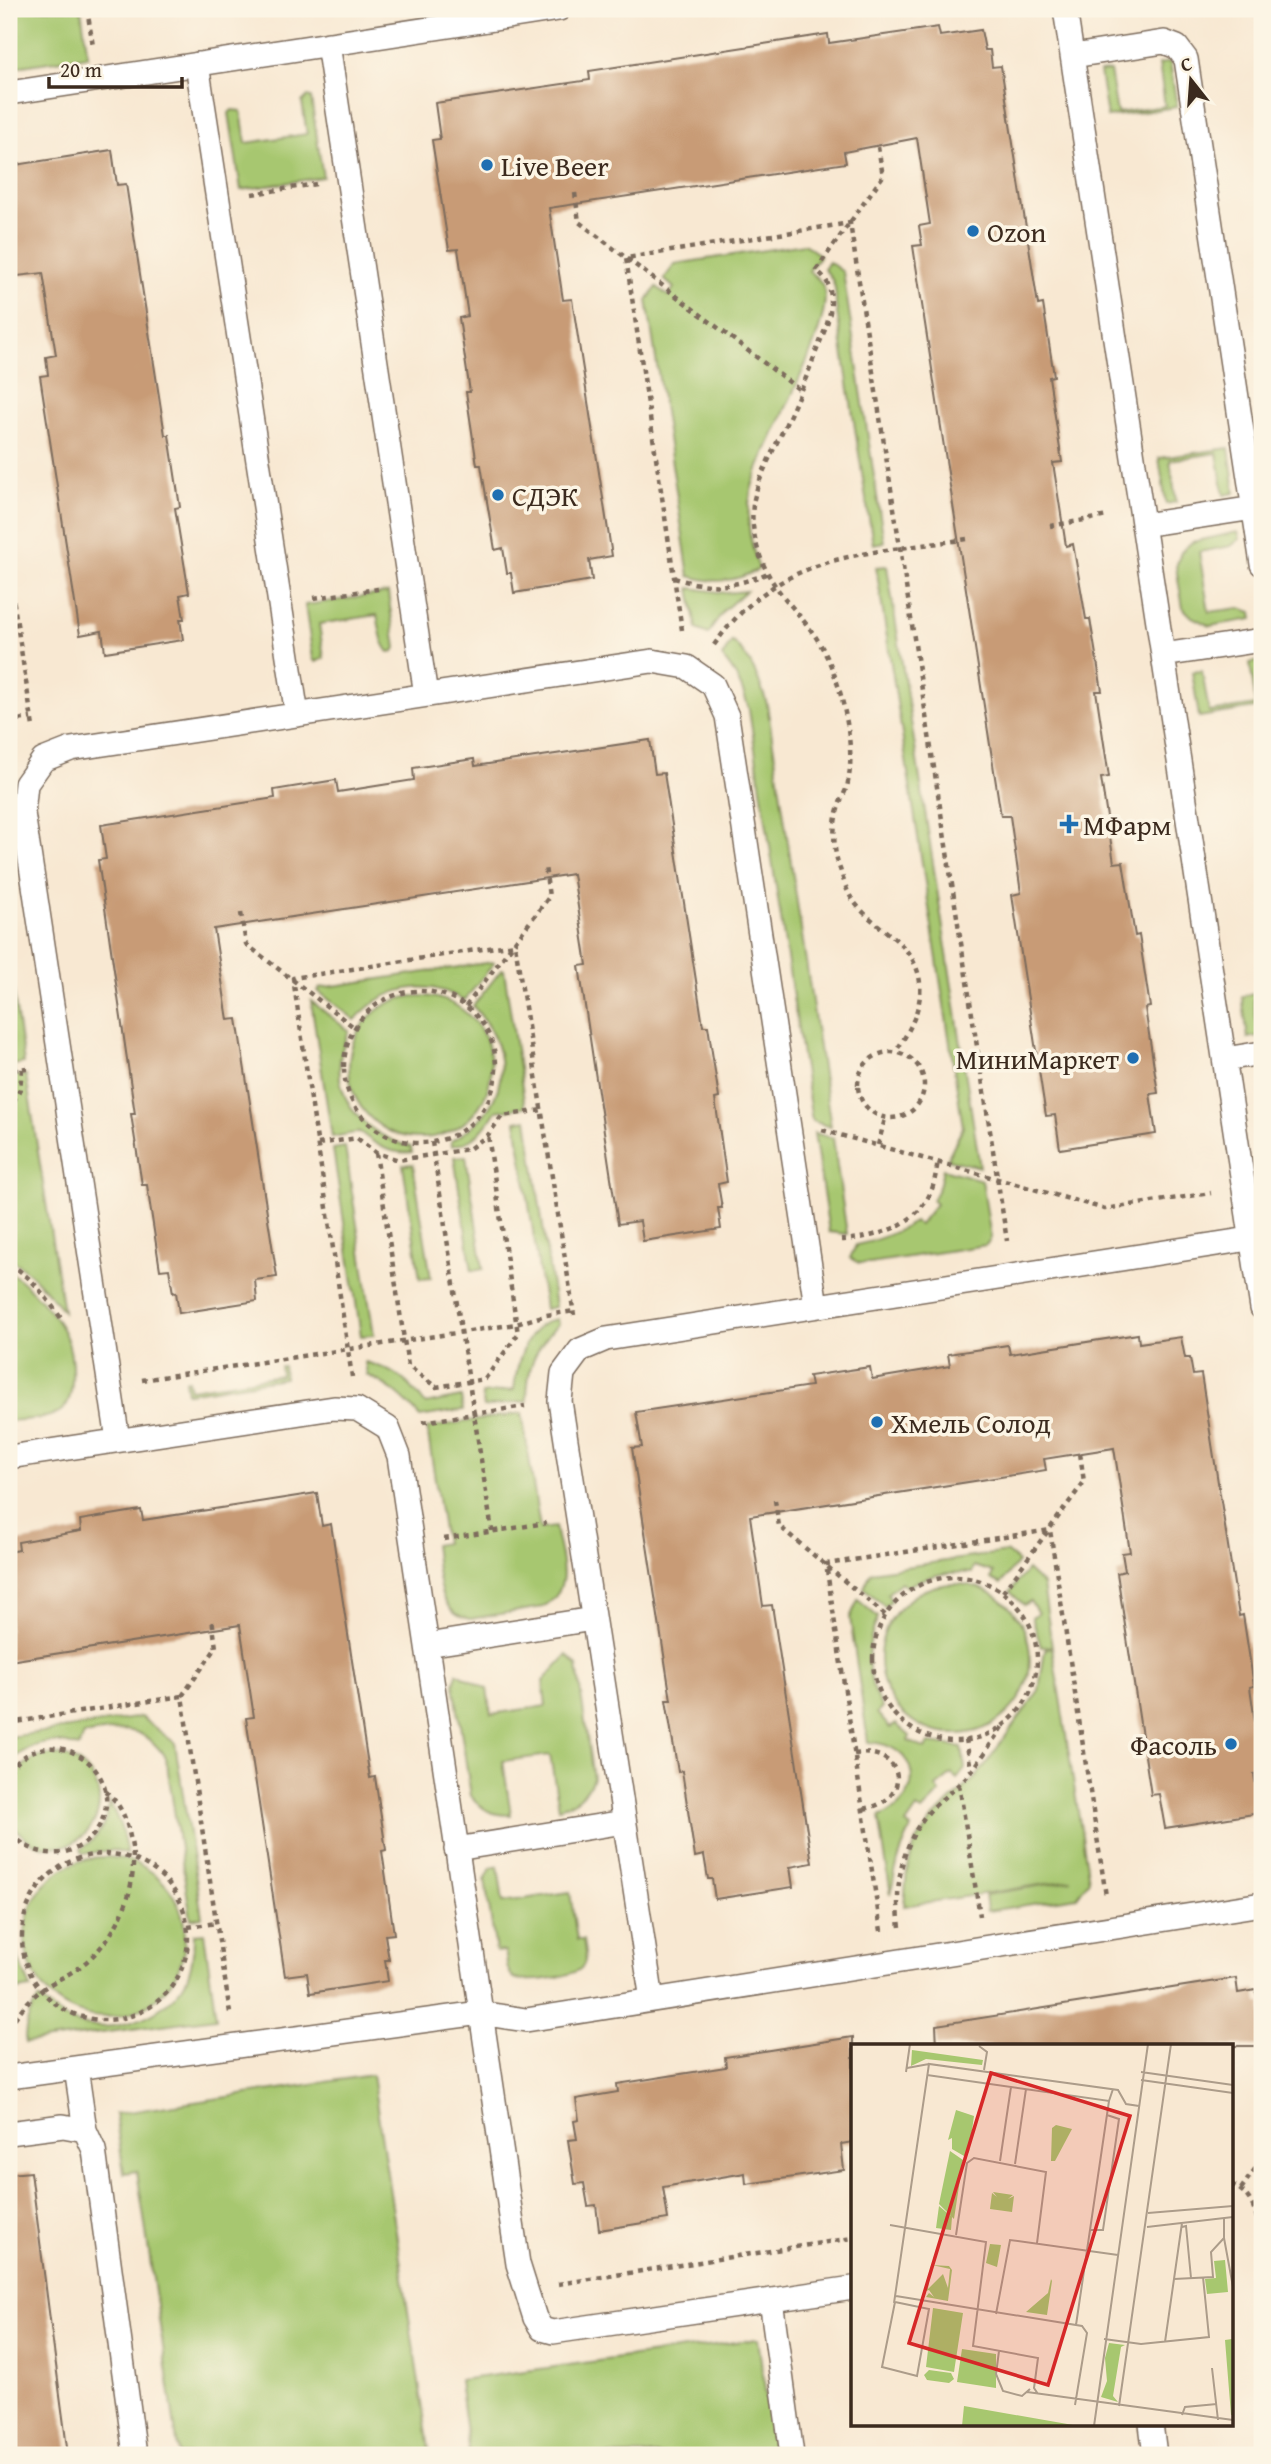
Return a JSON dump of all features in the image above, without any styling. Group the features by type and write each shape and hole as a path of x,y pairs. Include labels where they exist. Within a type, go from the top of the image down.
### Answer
{"lane":[{"path":"9,93 559,9"},
{"path":"1065,9 1244,1188 1257,1238 1262,1308"},
{"path":"1073,56 1164,42 1177,47 1186,59 1262,564"},
{"path":"328,44 426,695"},
{"path":"197,64 297,715"},
{"path":"1143,518 1254,508"},
{"path":"1163,655 1262,640"},
{"path":"118,1440 23,813 26,784 43,760 71,749 652,661 687,667 713,685 727,716 816,1306"},
{"path":"1225,1059 1262,1053"},
{"path":"652,2000 559,1401 563,1373 580,1350 606,1339 1257,1238"},
{"path":"9,1457 334,1408 357,1409 388,1428 399,1455 518,2264 535,2318 542,2329 553,2332 851,2288"},
{"path":"427,1645 593,1619"},
{"path":"456,1849 624,1822"},
{"path":"9,2077 480,2012 526,2020 1262,1904"},
{"path":"76,2068 85,2130 94,2150 135,2455"},
{"path":"9,2133 63,2126 85,2130"},
{"path":"771,2300 792,2455"},
{"path":"1151,2426 1155,2455"}],"path":[{"path":"878,147 883,176 816,270 825,277 829,286 831,303 827,325 801,391 765,468 754,501 753,530 773,585 817,639 832,668 844,708 850,753 848,782 838,808 834,834 838,866 852,898 870,919 898,941 914,962 921,983 920,1006 912,1028 896,1051"},
{"path":"218,199 348,179"},
{"path":"575,193 579,222 801,391"},
{"path":"626,258 850,223"},
{"path":"850,223 1012,1276"},
{"path":"626,258 687,667 712,648 729,624 749,603 773,585 805,569 839,559 967,539"},
{"path":"9,298 9,310"},
{"path":"1050,526 1143,518"},
{"path":"9,572 31,718 43,760"},
{"path":"674,578 697,585 721,587 745,583 768,573"},
{"path":"280,603 410,584"},
{"path":"9,721 31,718"},
{"path":"466,1006 549,897 545,866"},
{"path":"241,913 246,944 355,1028"},
{"path":"293,978 515,944"},
{"path":"515,944 580,1350"},
{"path":"293,978 357,1409"},
{"path":"427,991 448,996 466,1006 481,1022 492,1041 496,1063 494,1085 486,1105 472,1123 454,1135 432,1142 411,1142 390,1137 372,1125 357,1110 347,1090 344,1069 346,1048 355,1028 368,1011 386,999 406,992 427,991"},
{"path":"896,1051 913,1059 923,1073 925,1090 918,1106 903,1117 886,1119 869,1112 859,1097 857,1080 864,1063 878,1053 896,1051"},
{"path":"9,1111 20,1089 22,1069"},
{"path":"318,1144 357,1139 376,1153 399,1160 469,1149 488,1135 502,1116 542,1110"},
{"path":"878,1146 886,1119"},
{"path":"788,1120 1105,1209 1244,1188"},
{"path":"376,1153 408,1366 436,1387 485,1378 518,1334 488,1135"},
{"path":"432,1142 492,1531"},
{"path":"805,1236 834,1240 864,1238 895,1228 918,1212 932,1191 938,1162"},
{"path":"9,1264 17,1268 45,1296 71,1332 101,1327"},
{"path":"110,1385 516,1324 546,1315 573,1311"},
{"path":"388,1428 559,1401"},
{"path":"1003,1592 1084,1482 1080,1453"},
{"path":"775,1500 779,1526 884,1615"},
{"path":"412,1544 578,1518"},
{"path":"826,1564 1050,1530"},
{"path":"1050,1530 1111,1928"},
{"path":"826,1564 863,1809 895,1962"},
{"path":"941,1578 975,1579 1003,1592 1028,1621 1038,1654 1033,1688 1014,1717 985,1736 952,1742 919,1734 891,1713 875,1682 873,1647 884,1615 909,1591 941,1578"},
{"path":"212,1618 216,1648 182,1696 235,2046"},
{"path":"9,1723 182,1696"},
{"path":"895,1962 901,1868 909,1841 928,1814 971,1771 1004,1723"},
{"path":"966,1740 971,1771"},
{"path":"9,1771 28,1753 44,1748 76,1752 90,1762 100,1776 105,1791 106,1808 101,1824 91,1837 78,1848 70,1850 45,1853 29,1849 9,1830"},
{"path":"855,1754 870,1752 885,1757 895,1768 897,1784 891,1798 878,1807 863,1809"},
{"path":"960,1784 985,1948"},
{"path":"9,2027 19,2010 40,1990 80,1967 103,1945 120,1919 131,1889 133,1858 129,1828 117,1801 105,1791"},
{"path":"70,1850 73,1860"},
{"path":"97,1853 133,1858 156,1869 177,1892 188,1921 188,1952 177,1981 156,2004 129,2018 98,2021 68,2012 40,1990 26,1968 21,1937 26,1907 42,1880 67,1862 97,1853"},
{"path":"188,1927 216,1923"},
{"path":"1241,2189 1262,2159"},
{"path":"1232,2184 1250,2198 1256,2210 1262,2253"},
{"path":"526,2290 851,2238"}],"green space":[{"path":"9,9 81,9 88,56 9,68"},
{"path":"1170,62 1177,107 1107,117 1100,72 1110,71 1117,113 1165,106 1159,64"},
{"path":"308,96 311,98 323,177 241,190 229,113 232,110 241,111 246,143 307,134 302,102"},
{"path":"804,244 820,255 809,271 823,286 825,304 809,356 757,471 751,491 749,530 759,569 742,577 725,580 689,576 647,300 657,287 668,296 674,288 664,279 675,264"},
{"path":"829,262 843,272 884,542 873,544 835,290 824,269"},
{"path":"1229,448 1235,493 1224,495 1217,453 1170,460 1176,502 1166,504 1159,458"},
{"path":"1238,532 1240,539 1231,546 1199,552 1209,612 1240,608 1252,612 1253,619 1210,626 1192,617 1183,608 1176,567 1181,552 1192,542"},
{"path":"887,566 980,1167 947,1159 963,1127 876,567"},
{"path":"690,588 726,593 746,591 724,610 708,634 697,629"},
{"path":"388,593 396,648 394,651 389,652 384,644 377,615 319,624 324,658 316,662 313,659 305,605"},
{"path":"732,641 754,670 767,704 831,1127 812,1121 749,710 738,681 722,657"},
{"path":"1261,661 1262,707 1199,717 1192,672 1202,671 1209,712 1256,705 1250,663"},
{"path":"9,962 24,1063 13,1065 14,1076 26,1075 63,1311 31,1275 9,1258"},
{"path":"494,963 464,1001 435,989 406,989 379,1000 355,1020 318,991 320,988"},
{"path":"502,969 525,1107 496,1111 478,1134 467,1142 452,1146 451,1141 485,1113 495,1097 500,1080 496,1043 473,1006"},
{"path":"1262,993 1262,998 1253,999 1259,1036 1248,1038 1242,996"},
{"path":"420,996 447,1001 470,1017 486,1040 491,1067 486,1094 470,1117 447,1133 420,1138 393,1133 370,1117 354,1094 349,1067 354,1040 370,1017 393,1001"},
{"path":"311,1001 349,1031 342,1052 340,1071 342,1089 349,1104 374,1130 411,1147 412,1152 397,1152 384,1148 360,1132 332,1137"},
{"path":"527,1119 555,1307 545,1309 516,1121"},
{"path":"814,1133 833,1138 847,1234 829,1232"},
{"path":"345,1147 374,1335 361,1336 333,1149"},
{"path":"466,1156 483,1269 472,1271 454,1157"},
{"path":"413,1164 431,1278 420,1279 403,1165"},
{"path":"943,1169 982,1180 991,1238 986,1245 870,1263 859,1263 850,1258 856,1245 886,1236 914,1222 919,1225 936,1204 932,1200 939,1187"},
{"path":"9,1271 49,1310 68,1344 72,1364 70,1396 62,1410 51,1416 9,1421"},
{"path":"557,1319 558,1324 543,1342 530,1368 527,1401 484,1407 482,1394 514,1390 520,1357 530,1337 546,1322"},
{"path":"365,1362 400,1377 425,1404 461,1397 463,1410 420,1417 396,1393 367,1375"},
{"path":"280,1366 283,1366 285,1378 187,1393 185,1381 188,1380 190,1389 281,1375"},
{"path":"522,1413 540,1529 555,1527 562,1560 562,1581 559,1591 543,1607 470,1619 450,1609 438,1580 434,1545 445,1543 427,1428"},
{"path":"1006,1552 1018,1562 1001,1584 991,1579 993,1572 974,1566 972,1573 938,1575 906,1587 901,1582 887,1594 891,1600 885,1607 864,1588 871,1572"},
{"path":"1027,1570 1043,1585 1052,1646 1041,1647 1032,1617 1038,1613 1030,1601 1024,1605 1010,1592"},
{"path":"955,1584 984,1590 1008,1606 1024,1630 1030,1659 1024,1688 1008,1712 984,1728 955,1734 926,1728 902,1712 886,1688 880,1659 886,1630 902,1606 926,1590"},
{"path":"858,1600 878,1617 870,1641 868,1663 872,1685 882,1708 877,1713 890,1728 896,1724 910,1736 908,1741 926,1749 929,1743 962,1747 965,1769 957,1779 952,1774 936,1787 940,1793 922,1811 917,1808 906,1824 911,1828 898,1860 891,1895 879,1817 895,1809 905,1798 911,1786 911,1774 907,1762 899,1752 885,1745 868,1742 850,1618"},
{"path":"1052,1647 1089,1880 1077,1897 987,1911 985,1895 1072,1880 904,1906 907,1870 915,1844 933,1818 977,1776 1039,1690 1045,1649"},
{"path":"567,1655 577,1666 593,1778 590,1784 580,1798 559,1808 550,1755 503,1761 511,1815 488,1811 471,1796 454,1684 457,1673 487,1689 491,1714 546,1706 543,1681"},
{"path":"141,1717 175,1743 202,1917 191,1919 166,1758 148,1738 139,1733 120,1730 84,1735 79,1747 59,1743 41,1744 25,1750 9,1762 9,1737"},
{"path":"53,1755 71,1759 86,1768 95,1783 99,1801 95,1819 86,1834 71,1843 53,1847 35,1843 20,1834 11,1819 7,1801 11,1783 20,1768 35,1759"},
{"path":"110,1802 121,1827 127,1854 112,1850 83,1854 81,1849 93,1840 104,1823"},
{"path":"105,1857 136,1863 162,1880 179,1906 185,1937 179,1968 162,1994 136,2011 105,2017 74,2011 48,1994 31,1968 25,1937 31,1906 48,1880 74,1863"},
{"path":"498,1866 503,1902 570,1892 577,1940 583,1940 585,1951 585,1961 577,1971 537,1980 513,1977 508,1968 505,1951 496,1952 485,1880 491,1868"},
{"path":"9,1900 16,1954 31,1988 11,1991 9,1973"},
{"path":"204,1933 216,2018 25,2043 28,2020 39,1999 65,2018 80,2024 97,2026 129,2023 159,2009 182,1987 192,1962 194,1934"},
{"path":"372,2075 430,2455 179,2455 137,2171 124,2173 115,2114"},
{"path":"758,2339 774,2455 469,2455 459,2380"}],"building":[{"path":"938,27 940,36 981,30 985,50 990,50 992,67 1001,66 1038,305 1043,304 1054,376 1049,377 1062,462 1053,463 1066,546 1073,544 1086,619 1090,619 1102,691 1096,691 1109,777 1101,778 1114,863 1123,862 1135,936 1139,935 1150,1007 1145,1008 1158,1093 1150,1094 1156,1134 1060,1149 1055,1115 1046,1116 1012,895 1021,893 1010,816 1001,816 913,246 922,245 919,226 930,224 917,138 844,152 846,163 549,208 563,300 572,299 612,556 589,560 592,580 514,593 503,548 495,550 481,465 477,465 459,318 468,316 458,249 449,250 432,140 440,139 435,103 590,80 589,71 828,34 829,43"},
{"path":"112,150 117,185 126,184 165,435 169,435 180,507 175,508 189,593 180,595 184,619 180,619 183,640 105,652 102,631 80,635 40,376 48,375 46,357 56,355 43,273 9,277 9,166"},
{"path":"650,740 655,774 664,773 703,1026 708,1026 719,1098 715,1099 727,1182 718,1184 722,1208 718,1208 721,1229 643,1241 640,1221 618,1224 579,966 587,965 573,874 214,929 228,1020 237,1019 277,1277 255,1280 257,1301 179,1313 169,1269 160,1270 147,1185 142,1185 131,1114 135,1114 98,860 106,859 101,825 275,798 274,790 336,780 338,792 414,780 413,768 474,759 475,766"},
{"path":"1138,1334 1139,1343 1181,1337 1185,1358 1190,1358 1193,1375 1201,1374 1239,1616 1243,1615 1254,1686 1250,1687 1262,1772 1254,1774 1260,1813 1165,1828 1159,1794 1151,1795 1117,1573 1125,1571 1122,1553 1130,1552 1114,1448 1044,1459 1046,1470 750,1516 763,1606 772,1605 812,1863 790,1867 793,1887 715,1899 704,1855 695,1857 682,1771 678,1772 666,1700 671,1700 632,1448 642,1447 636,1412 811,1386 809,1376 870,1367 872,1379 950,1366 948,1354 1008,1345 1010,1354"},
{"path":"317,1493 322,1526 331,1524 370,1778 375,1777 386,1850 382,1851 394,1934 385,1935 389,1960 385,1960 388,1981 310,1993 307,1973 285,1976 246,1718 254,1717 240,1625 9,1661 9,1552 19,1550 18,1542 81,1531 80,1520 141,1510 143,1520"},
{"path":"1236,1978 1238,1993 1256,1990 1258,2003 1262,2003 1262,2046 937,2044 936,2025"},
{"path":"853,2037 851,2142 841,2144 844,2170 746,2184 745,2173 663,2187 668,2219 599,2230 596,2205 588,2206 584,2183 575,2184 568,2140 577,2139 574,2121 579,2120 576,2099 618,2092 617,2084 726,2067 725,2057"},
{"path":"31,2172 68,2455 9,2455 9,2174"}],"place":[{"name":"Live Beer","path":"487,165"},
{"name":"Ozon","path":"973,231"},
{"name":"СДЭК","path":"498,495"},
{"name":"МФарм","path":"1069,824"},
{"name":"МиниМаркет","path":"1133,1058"},
{"name":"Хмель Солод","path":"877,1422"},
{"name":"Фасоль","path":"1231,1744"}]}
